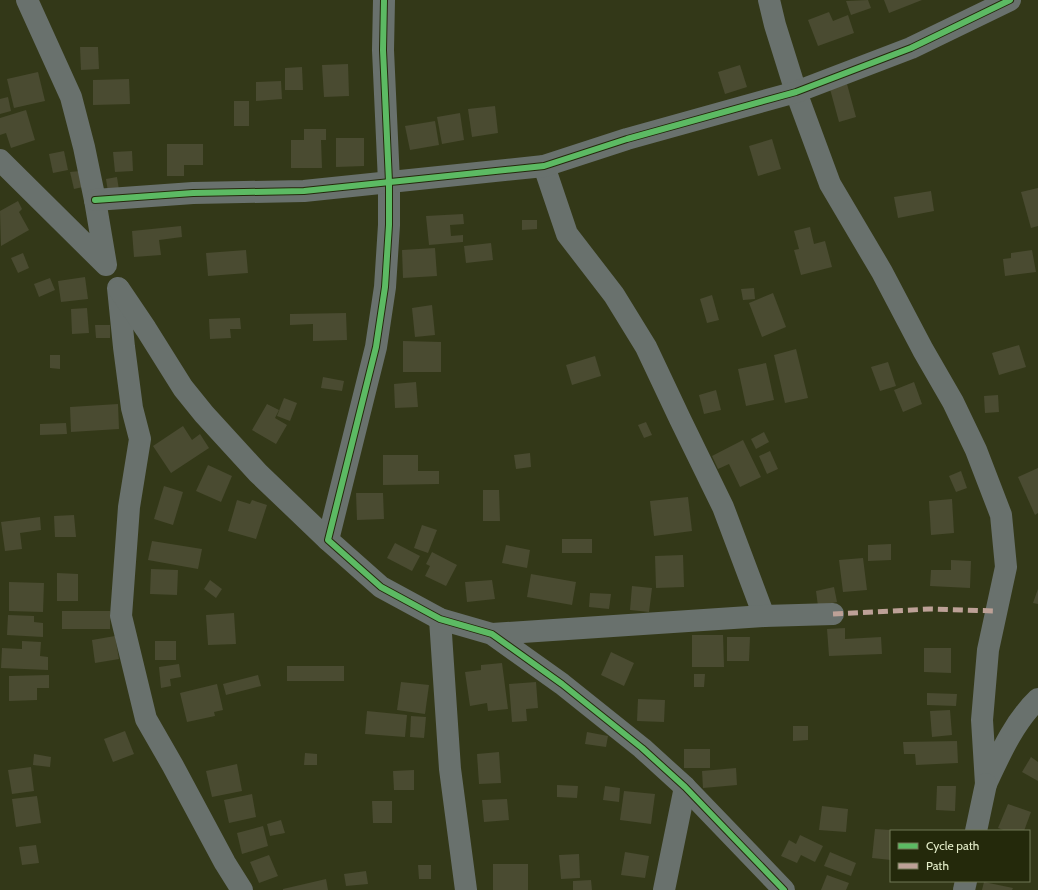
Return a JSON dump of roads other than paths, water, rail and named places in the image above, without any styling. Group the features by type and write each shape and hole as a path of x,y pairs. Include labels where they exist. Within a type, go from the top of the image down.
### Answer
{"street":[{"path":"27,0 71,97 84,147 106,265"},
{"path":"328,540 376,347 385,287 389,225 389,182 384,50 384,0"},
{"path":"769,0 775,25 796,92 830,184 882,272 923,350 953,402 976,450 1001,515 1006,567 988,650 982,720 986,784"},
{"path":"95,200 193,193 304,191 544,166 627,139 796,92 911,48 1010,0"},
{"path":"0,160 106,265 118,288 183,388 204,414 258,473 328,540 381,587 440,619 492,634 562,684 642,748 685,787 784,890"},
{"path":"544,166 567,234 614,295 646,347 723,506 764,616"},
{"path":"118,288 132,408 140,438 129,507 121,616 146,719 174,766 225,864 242,890"},
{"path":"492,634 764,616 833,614"},
{"path":"440,619 450,769 466,890"},
{"path":"976,830 986,784 1010,735 1038,699"},
{"path":"664,890 685,787"}]}
